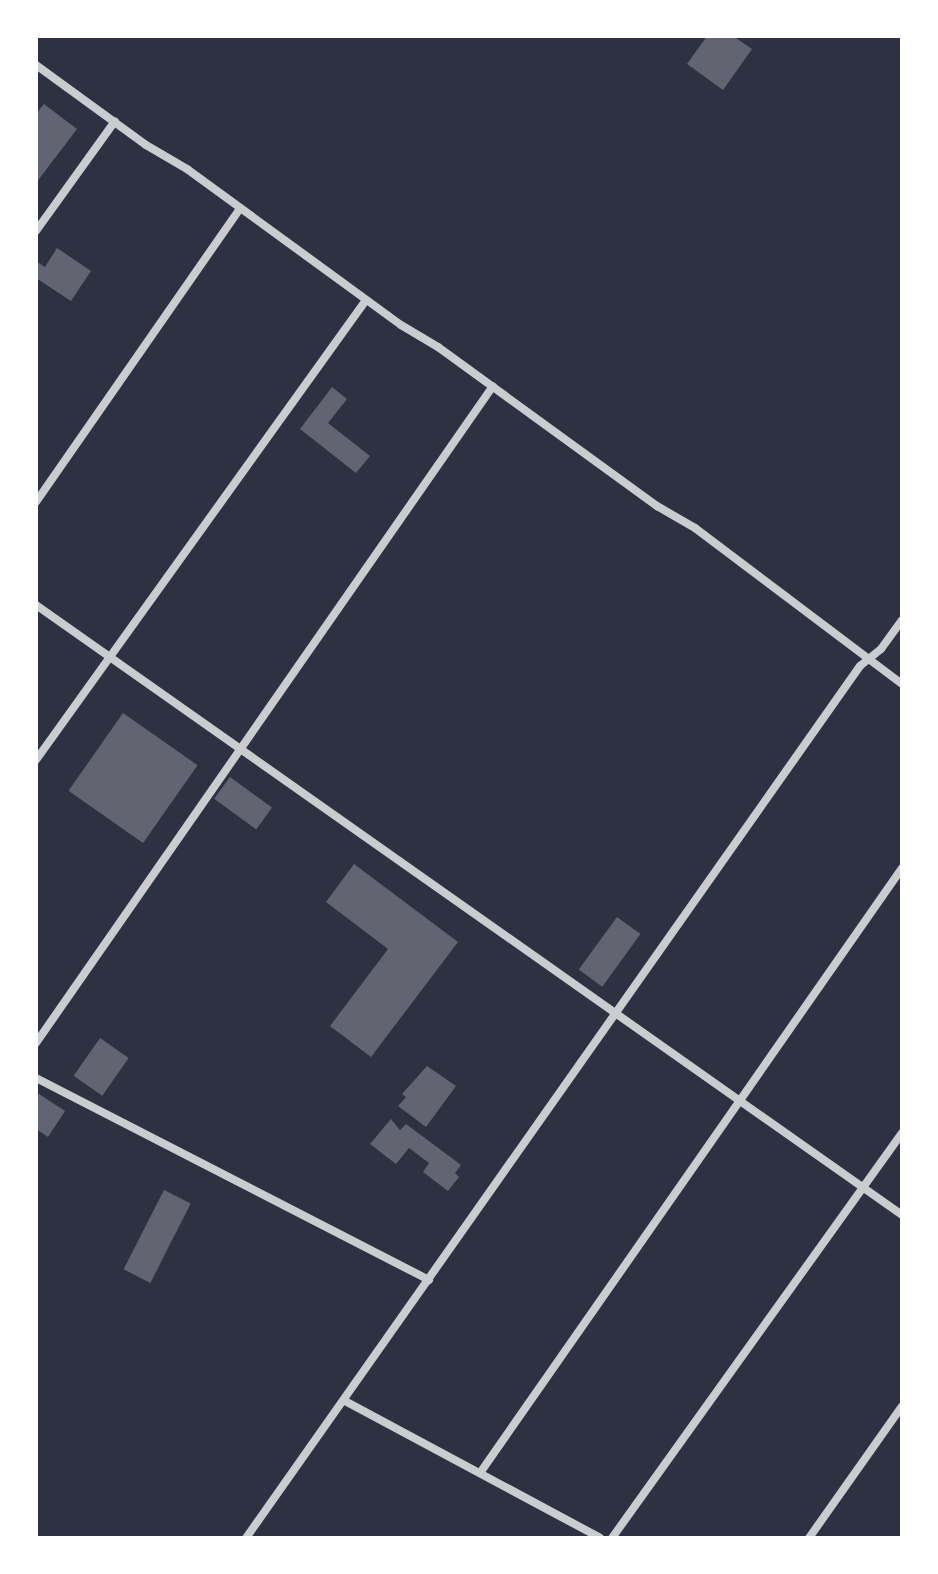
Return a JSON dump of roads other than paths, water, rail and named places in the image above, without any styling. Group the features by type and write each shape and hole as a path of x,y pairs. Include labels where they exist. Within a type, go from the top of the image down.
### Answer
{"street":[{"path":"36,65 146,145 187,169 366,300 493,386 544,426 575,444 657,506 695,528 871,657 902,684"},
{"path":"36,231 115,121"},
{"path":"36,502 239,210"},
{"path":"36,760 366,300"},
{"path":"36,1043 493,386"},
{"path":"36,605 902,1215"},
{"path":"259,1538 248,1535 851,679 902,620"},
{"path":"480,1473 902,868"},
{"path":"36,1078 429,1280"},
{"path":"612,1538 902,1133"},
{"path":"345,1401 600,1538"},
{"path":"809,1538 902,1406"}]}
